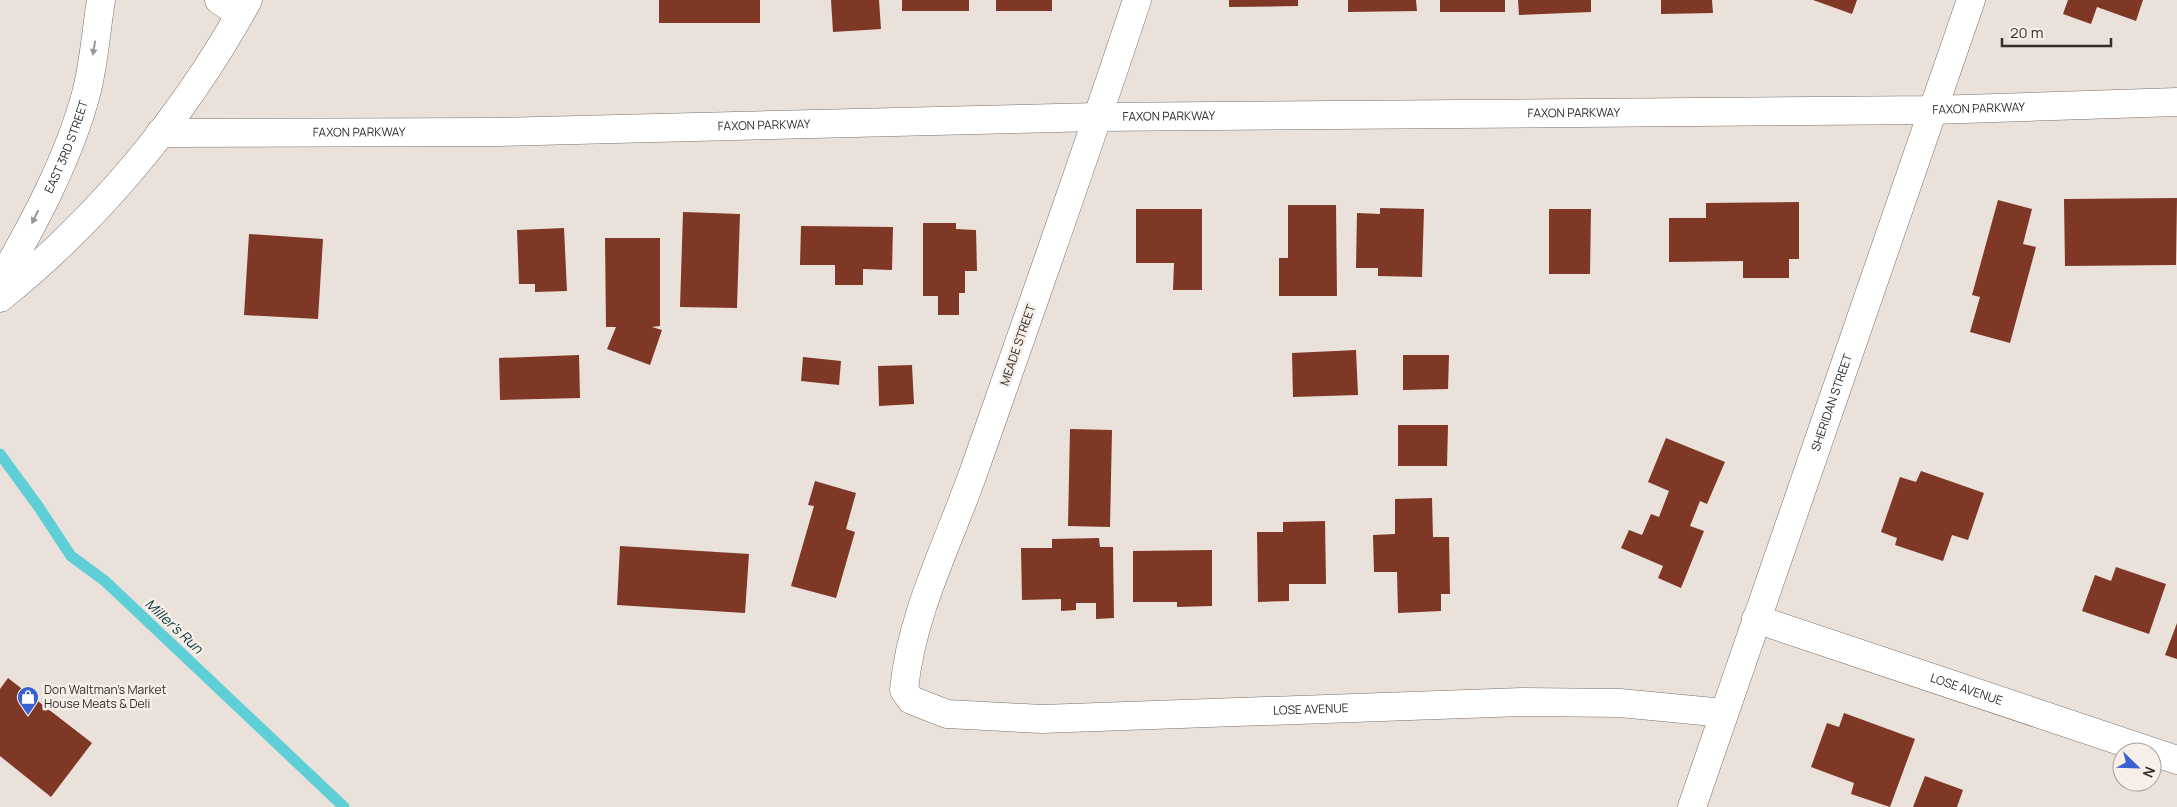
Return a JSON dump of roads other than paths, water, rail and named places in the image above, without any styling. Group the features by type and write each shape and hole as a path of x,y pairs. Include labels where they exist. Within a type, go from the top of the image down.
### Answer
{"street":[{"name":"EAST 3RD STREET","path":"0,282 21,246 66,152 86,93 102,0"},
{"name":"MEADE STREET","path":"904,690 906,663 926,597 968,488 1137,0"},
{"name":"SHERIDAN STREET","path":"1692,807 1971,0"},
{"path":"0,298 37,268 113,191 160,133 236,5"},
{"name":"FAXON PARKWAY","path":"160,133 496,132 1098,117 1933,110 2177,102"},
{"name":"LOSE AVENUE","path":"1756,619 2177,760"},
{"name":"LOSE AVENUE","path":"904,690 911,700 947,714 1042,719 1522,702 1620,703 1724,713"}],"waterway":[{"name":"Miller's Run","path":"0,454 71,556 105,581 344,807"}],"place":[{"name":"Don Waltman's Market House Meats & Deli","path":"28,716"}]}
